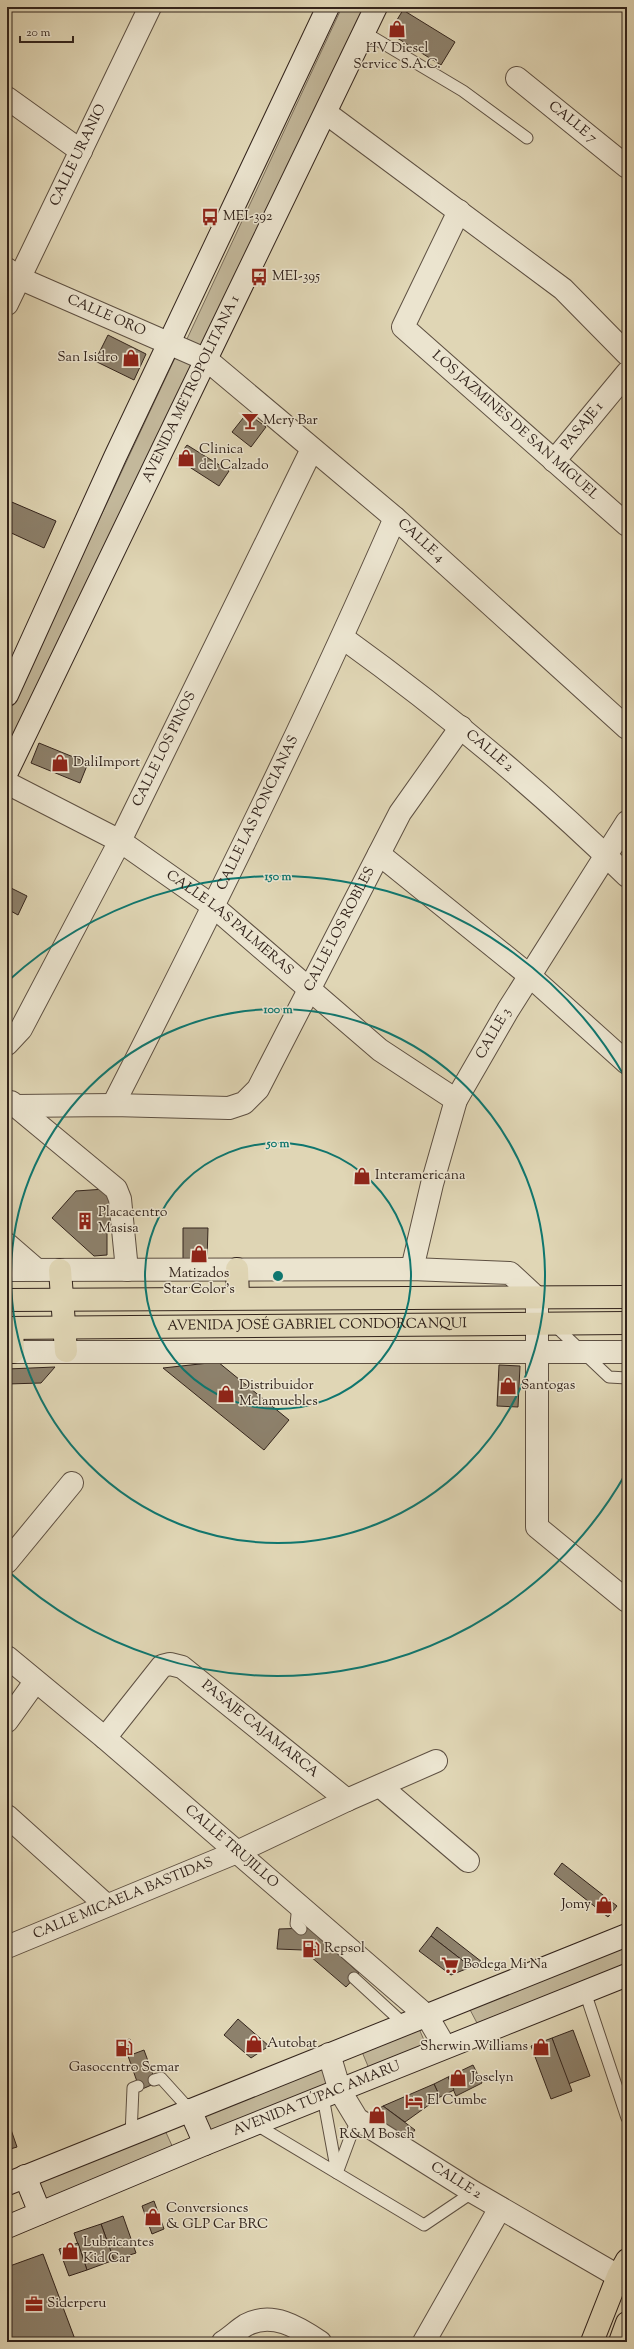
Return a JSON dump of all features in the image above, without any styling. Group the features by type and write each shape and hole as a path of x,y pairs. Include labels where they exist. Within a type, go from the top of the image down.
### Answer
{"main road":[{"path":"237,1269 238,1298"},
{"path":"60,1270 66,1352"},
{"name":"AVENIDA JOSÉ GABRIEL CONDORCANQUI","path":"7,1300 627,1297"},
{"name":"AVENIDA JOSÉ GABRIEL CONDORCANQUI","path":"9,1328 627,1323"},
{"path":"9,1328 10,1352"},
{"path":"592,2342 622,2268"},
{"path":"620,2342 627,2323"}],"street":[{"name":"CALLE URANIO","path":"7,304 13,274 81,150 150,7"},
{"path":"7,695 115,457 170,344 328,7"},
{"name":"AVENIDA METROPOLITANA 1","path":"7,772 376,7"},
{"name":"CALLE 7","path":"517,78 627,167"},
{"path":"7,98 81,150"},
{"path":"326,113 563,289 627,354"},
{"name":"LOS JAZMINES DE SAN MIGUEL","path":"459,211 403,327 627,525"},
{"name":"CALLE ORO","path":"13,274 207,360"},
{"name":"CALLE 4","path":"207,360 395,518 627,728"},
{"name":"PASAJE 1","path":"554,461 627,373"},
{"name":"CALLE LOS PINOS","path":"7,1044 21,1029 120,841 312,448"},
{"name":"CALLE LAS PONCIANAS","path":"113,1105 214,907 343,638 395,518"},
{"name":"CALLE 2","path":"343,638 415,690 461,727 627,876"},
{"name":"CALLE LOS ROBLES","path":"11,1102 229,1108 244,1103 258,1089 400,813 461,727"},
{"name":"CALLE LAS PALMERAS","path":"7,783 120,841 214,907 380,1050 456,1100"},
{"name":"CALLE 3","path":"412,1269 432,1184 456,1100 530,976 627,822"},
{"path":"379,854 530,976 627,1063"},
{"path":"11,1102 116,1189 120,1199 127,1270"},
{"path":"7,1244 37,1270"},
{"path":"7,1270 412,1269 510,1272 537,1298 545,1324 538,1354 537,1527 627,1601"},
{"path":"10,1352 538,1354 627,1352"},
{"path":"7,1562 72,1482"},
{"name":"CALLE TRUJILLO","path":"7,1658 105,1738 427,2016 445,2047"},
{"name":"PASAJE CAJAMARCA","path":"105,1738 162,1666 170,1664 182,1667 347,1800"},
{"path":"7,1721 35,1682"},
{"name":"CALLE MICAELA BASTIDAS","path":"7,1947 237,1852 347,1800 436,1762"},
{"path":"380,1786 468,1860"},
{"path":"7,1816 106,1905"},
{"path":"40,2213 16,2180 627,1936"},
{"name":"AVENIDA TÚPAC AMARU","path":"7,2227 205,2144 627,1975"},
{"name":"CALLE 2","path":"329,2054 331,2094 357,2119 500,2208 622,2268"},
{"path":"190,2110 205,2144"},
{"path":"424,2342 500,2208"},
{"path":"223,2342 246,2325 270,2319 293,2325 320,2342"}],"lane":[{"path":"364,32 463,91 527,138"},
{"path":"545,1324 584,1353 609,1377 627,1378"},
{"path":"298,1905 296,1924 301,1929"},
{"path":"382,1978 356,1981 404,2024"},
{"path":"585,1992 627,2118"},
{"path":"154,2080 161,2078 190,2110"},
{"path":"131,2135 133,2088 138,2086"},
{"path":"331,2094 337,2173"},
{"path":"337,2173 357,2119"},
{"path":"255,2124 424,2224 473,2192"}],"shaded area":[{"path":"342,7 369,7 206,348 187,339"},
{"path":"175,358 195,366 7,751 7,716"},
{"path":"627,1943 627,1965 477,2023 467,2004"},
{"path":"417,2024 427,2047 370,2071 360,2047"},
{"path":"320,2064 329,2088 210,2135 201,2110"},
{"path":"163,2126 174,2150 43,2204 35,2178"}],"building":[{"path":"403,10 455,42 441,65 389,33"},
{"path":"108,335 146,354 134,380 95,361"},
{"path":"247,413 266,427 251,447 232,432"},
{"path":"187,445 229,471 219,486 177,459"},
{"path":"7,500 56,521 44,548 7,531"},
{"name":"DaliImport","path":"39,743 88,763 80,783 31,763"},
{"path":"7,886 27,896 18,915 7,909"},
{"name":"Placacentro Masisa","path":"105,1189 116,1196 113,1225 107,1230 107,1255 94,1256 52,1218 76,1191"},
{"path":"183,1228 208,1228 207,1260 183,1260"},
{"name":"Distribuidor Melamuebles","path":"218,1362 289,1420 264,1450 163,1368"},
{"name":"Santogas","path":"499,1365 520,1366 518,1407 497,1406"},
{"path":"55,1367 41,1383 7,1384 7,1369"},
{"path":"562,1863 617,1906 608,1917 554,1874"},
{"path":"437,1927 482,1962 471,1967 431,1936"},
{"path":"309,1928 359,1973 346,1987 303,1950 277,1949 279,1929"},
{"path":"431,1936 471,1967 451,1975 419,1951"},
{"path":"238,2019 269,2046 251,2058 224,2035"},
{"path":"573,2030 590,2076 568,2084 552,2038"},
{"path":"552,2038 572,2091 551,2099 531,2046"},
{"path":"130,2039 133,2048 125,2051 121,2041"},
{"path":"144,2050 156,2083 140,2090 128,2056"},
{"path":"473,2065 482,2083 456,2096 448,2077"},
{"path":"448,2077 454,2090 440,2097 434,2084"},
{"name":"El Cumbe","path":"434,2084 440,2097 405,2122 383,2106"},
{"path":"383,2106 415,2130 403,2145 366,2117"},
{"path":"7,2118 17,2147 7,2150"},
{"name":"Conversiones & GLP Car BRC","path":"154,2201 164,2229 152,2234 142,2206"},
{"path":"123,2216 136,2253 114,2260 101,2224"},
{"path":"101,2224 114,2260 87,2270 74,2233"},
{"path":"78,2243 87,2270 69,2276 59,2249"},
{"name":"Siderperu","path":"43,2254 76,2342 7,2342 7,2267"}],"place":[{"name":"HV Diesel Service S.A.C.","path":"397,29"},
{"name":"MEI-392","path":"210,217"},
{"name":"MEI-395","path":"259,277"},
{"name":"San Isidro","path":"131,358"},
{"name":"Mery Bar","path":"250,421"},
{"name":"Clinica del Calzado","path":"186,458"},
{"name":"DaliImport","path":"60,763"},
{"name":"Interamericana","path":"362,1176"},
{"name":"Placacentro Masisa","path":"85,1221"},
{"name":"Matizados Star Color's","path":"199,1254"},
{"name":"Santogas","path":"508,1386"},
{"name":"Distribuidor Melamuebles","path":"226,1394"},
{"name":"Jomy","path":"604,1905"},
{"name":"Repsol","path":"311,1949"},
{"name":"Bodega Mi Na","path":"450,1965"},
{"name":"Autobat","path":"254,2044"},
{"name":"Sherwin Williams","path":"541,2047"},
{"name":"Gasocentro Semar","path":"124,2048"},
{"name":"Joselyn","path":"458,2078"},
{"name":"El Cumbe","path":"414,2101"},
{"name":"R&M Bosch","path":"377,2115"},
{"name":"Conversiones & GLP Car BRC","path":"153,2217"},
{"name":"Lubricantes Kid Car","path":"70,2251"},
{"name":"Siderperu","path":"34,2304"}]}
